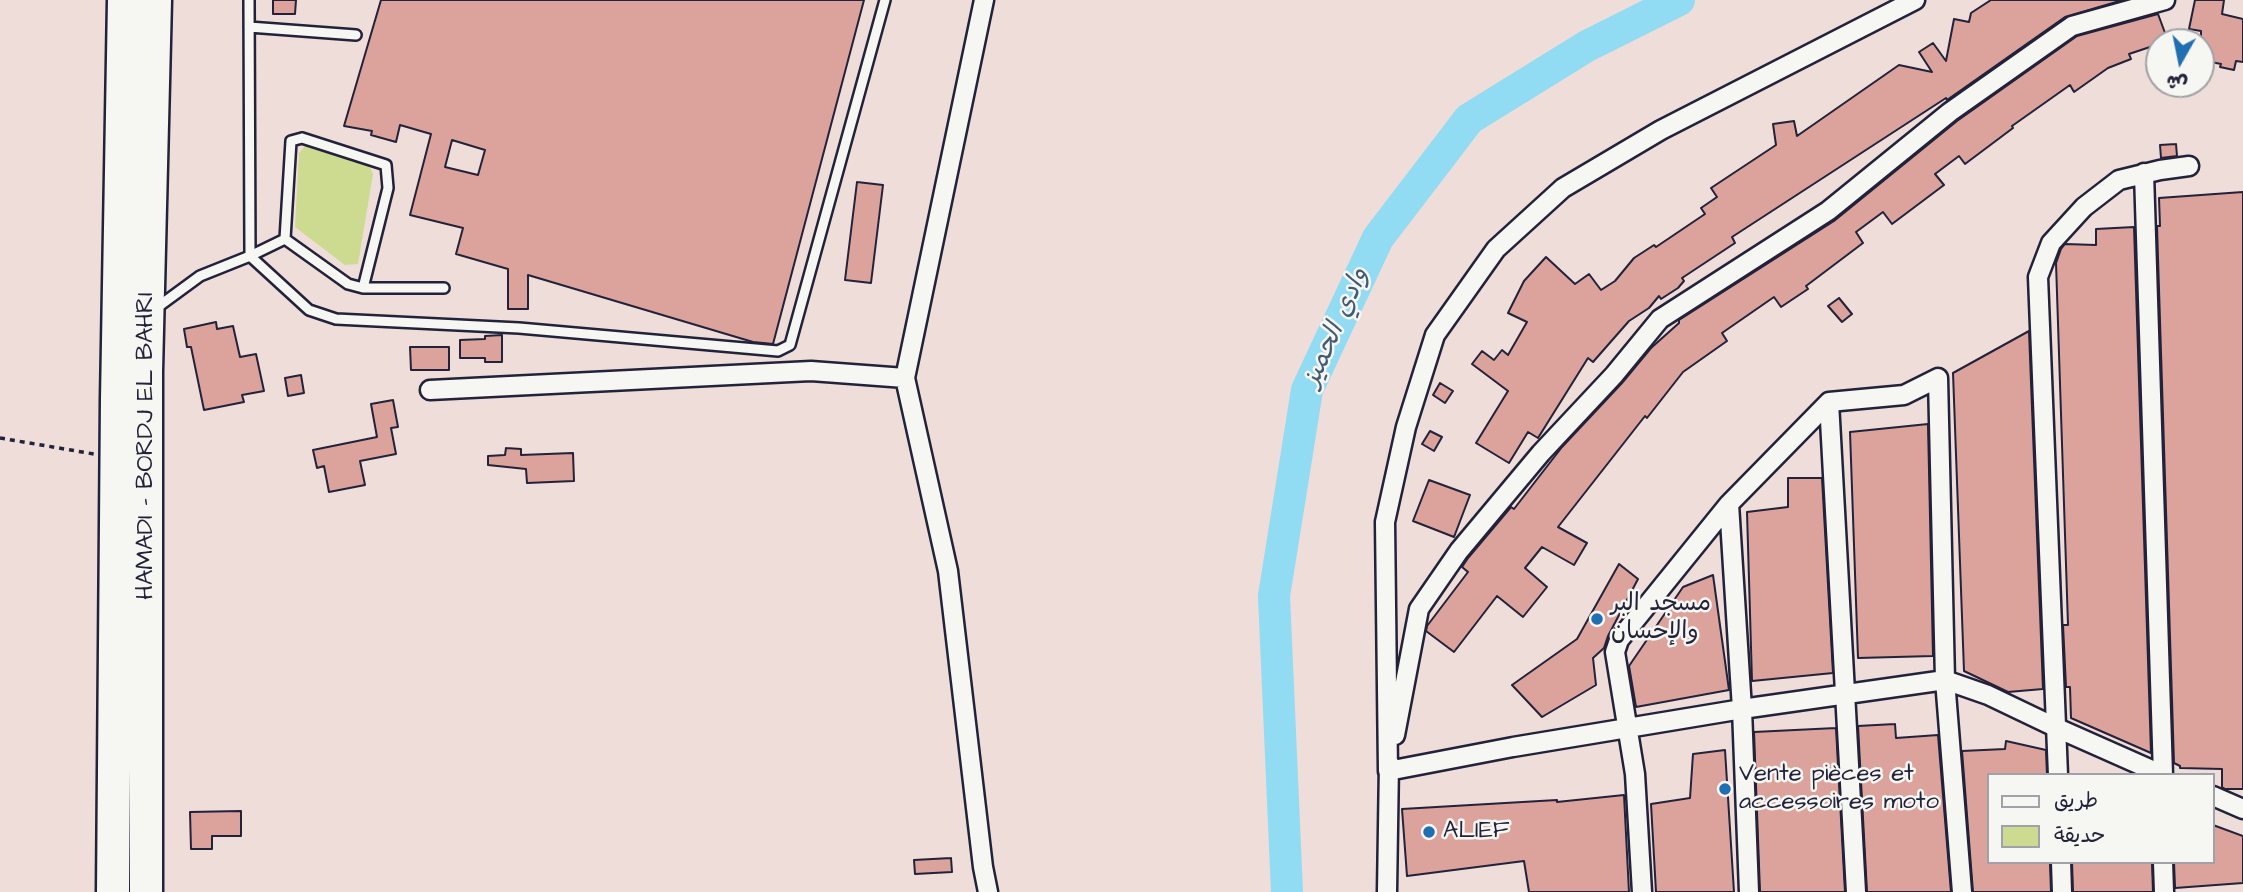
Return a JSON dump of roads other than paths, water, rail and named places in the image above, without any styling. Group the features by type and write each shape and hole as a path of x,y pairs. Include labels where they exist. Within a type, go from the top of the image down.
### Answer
{"highway":[{"name":"HAMADI - BORDJ EL BAHRI","path":"113,892 124,0"},
{"name":"HAMADI - BORDJ EL BAHRI","path":"146,892 148,314 155,0"}],"street":[{"path":"984,0 905,378 948,571 988,892"},
{"path":"1387,892 1385,522 1406,427 1435,335 1496,249 1563,188 1661,130 1915,0"},
{"path":"1388,771 1419,609 1459,551 1541,453 1614,375 1660,319 1828,211 1950,112 2072,26 2165,0"},
{"path":"2058,773 2038,277 2052,243 2084,207 2119,180 2189,166"},
{"path":"2144,173 2163,773"},
{"path":"430,390 811,370 905,378"},
{"path":"1642,892 1635,774 1615,652 1619,640 1729,504 1829,402 1904,395 1938,378 1945,680 1962,892"},
{"path":"1829,402 1856,892"},
{"path":"1729,504 1742,709 1749,892"},
{"path":"1388,771 1742,709 1945,680 1988,695 2057,729 2158,773"},
{"path":"2215,797 2243,809"},
{"path":"2061,864 2062,892"},
{"path":"2163,864 2164,892"}],"lane":[{"path":"249,0 250,256 309,310 336,319 519,328 778,351 790,345 885,0"},
{"path":"249,27 356,35"},
{"path":"285,239 290,141 302,138 386,165 388,188 363,288"},
{"path":"148,314 200,276 285,239"},
{"path":"285,239 348,284 363,288 444,288"}],"waterway":[{"name":"وادي الحميز","path":"1287,892 1274,596 1307,390 1378,238 1469,119 1587,46 1679,0"}],"place":[{"name":"مسجد البر والإحسان","path":"1597,619"},
{"name":"Vente pièces et accessoires moto","path":"1725,789"},
{"name":"ALIEF","path":"1429,832"}]}
